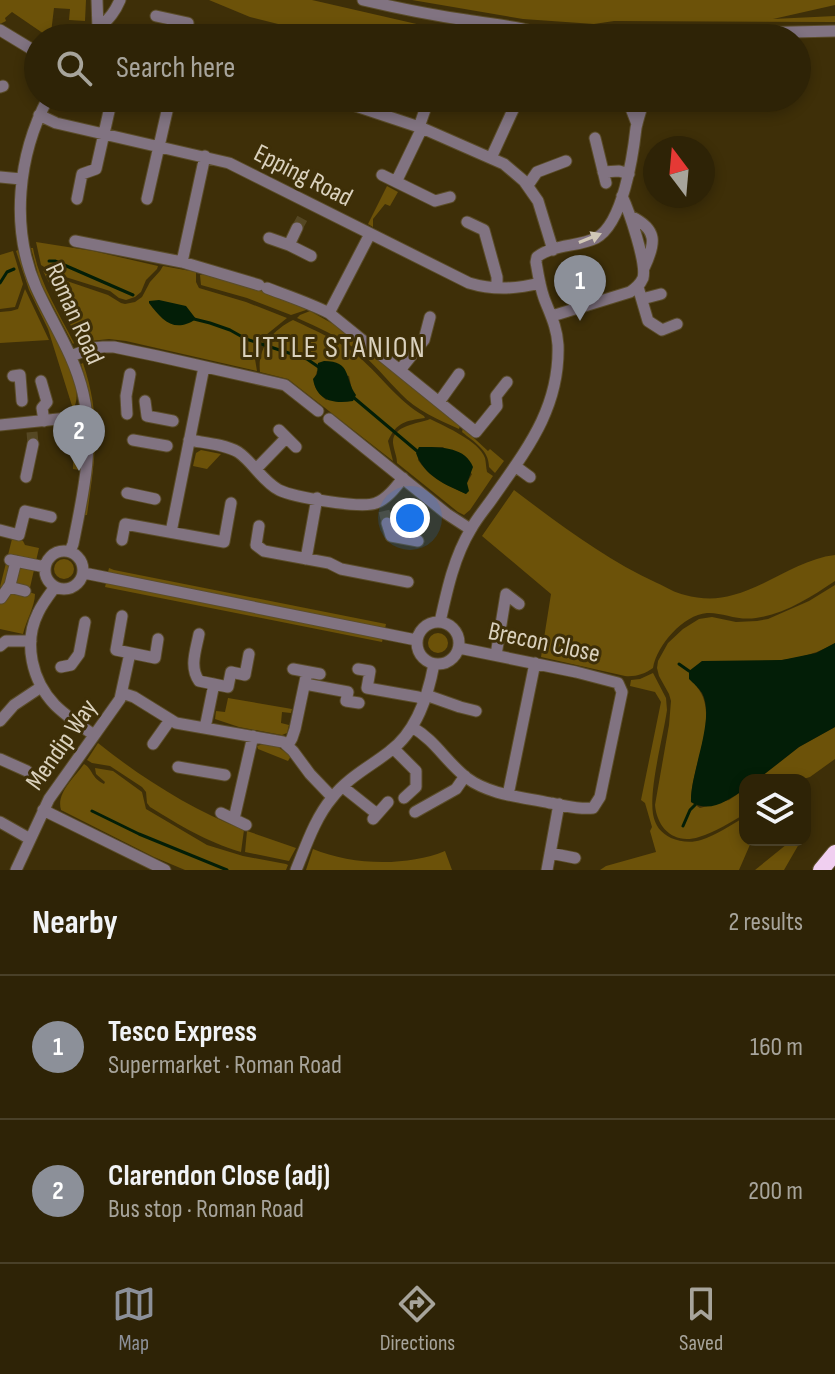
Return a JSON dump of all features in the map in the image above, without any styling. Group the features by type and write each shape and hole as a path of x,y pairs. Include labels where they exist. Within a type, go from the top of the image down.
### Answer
{"highway":[{"path":"821,870 835,853"}],"street":[{"path":"96,24 97,0"},
{"path":"106,24 120,0"},
{"path":"363,0 492,24"},
{"path":"156,16 188,24"},
{"path":"811,32 835,31"},
{"path":"3,36 24,46"},
{"name":"Roman Road","path":"41,112 21,179 22,237 39,294 71,356 84,396 88,450 85,484 70,551"},
{"path":"77,199 82,174 96,169 109,112"},
{"path":"147,199 167,112"},
{"path":"380,112 491,158 515,172 528,185 542,211 553,250"},
{"path":"396,182 425,112"},
{"path":"491,158 512,112"},
{"path":"632,112 637,124"},
{"path":"440,622 454,567 470,529 515,466 546,413 555,389 558,343 540,283 537,257 600,236 607,229 629,174 641,112"},
{"name":"Epping Road","path":"39,115 56,123 229,163 469,283 497,287 540,283"},
{"path":"595,138 604,178 619,171 629,174"},
{"path":"182,262 205,156"},
{"path":"528,185 537,172 566,161"},
{"path":"382,175 435,201 450,197"},
{"path":"0,177 21,179"},
{"path":"552,316 638,287 644,268 622,196"},
{"path":"289,245 310,203"},
{"path":"467,222 484,230 497,287"},
{"path":"329,313 370,234"},
{"path":"269,238 311,256"},
{"path":"75,241 200,266 312,304 329,313 476,432 497,406 496,396 507,382"},
{"path":"638,287 648,321 662,330 677,324"},
{"path":"642,299 661,294"},
{"path":"400,370 424,340 430,317"},
{"path":"71,356 92,348 114,347 132,363 204,367 285,385 318,411"},
{"path":"127,414 126,396 132,363"},
{"path":"171,532 166,501 183,423 204,367"},
{"path":"439,402 459,374"},
{"path":"13,376 20,375 27,422 26,477"},
{"path":"41,381 47,402 42,408 44,421"},
{"path":"145,401 147,416 183,423"},
{"path":"0,425 87,416"},
{"path":"329,419 470,529"},
{"path":"256,469 282,434 296,447"},
{"path":"133,440 230,448 280,490 384,512"},
{"path":"515,466 530,477"},
{"path":"403,478 384,512 391,536 418,541"},
{"path":"127,493 166,501"},
{"path":"306,559 317,498"},
{"path":"122,540 125,524 224,542 231,503"},
{"path":"0,530 19,535 25,511 51,517"},
{"path":"259,526 256,545 264,551 408,582"},
{"path":"58,551 70,551 80,558 84,573 73,588 67,589 55,587 47,578 45,567 48,559 58,551"},
{"path":"25,591 5,592 12,561 45,567"},
{"path":"84,573 416,640"},
{"path":"55,587 37,615 31,641 31,659 41,687 58,708 94,735"},
{"path":"496,655 506,594 519,604"},
{"path":"122,616 116,650 155,658 158,639"},
{"path":"35,673 71,665 79,654 85,622"},
{"path":"440,622 447,624 457,634 459,648 447,663 434,664 418,653 416,640 422,628 440,622"},
{"path":"199,634 193,665 199,681 228,687 231,672 245,675 249,654"},
{"path":"0,646 6,641 31,641"},
{"name":"Brecon Close","path":"412,727 430,738 465,776 478,785 508,795 588,809 597,805 622,692 618,683 459,648"},
{"path":"122,693 130,653"},
{"path":"508,795 535,663"},
{"path":"296,870 332,797 355,776 394,749 412,727 425,698 434,664"},
{"path":"293,669 306,678 348,692 346,701 359,703"},
{"path":"358,669 370,671 367,688 476,711"},
{"path":"306,678 320,674"},
{"path":"306,678 295,729 288,745 320,787 332,797"},
{"path":"205,728 214,684"},
{"path":"0,721 22,699 41,687"},
{"name":"Mendip Way","path":"16,870 56,788 122,693 176,723 288,745"},
{"path":"153,744 170,720"},
{"path":"234,819 235,777 253,736"},
{"path":"394,749 416,771 416,787 404,798"},
{"path":"0,759 27,771"},
{"path":"178,767 235,777"},
{"path":"415,812 456,789 465,776"},
{"path":"343,787 375,816 388,802"},
{"path":"547,870 559,804"},
{"path":"43,810 151,867 165,870"},
{"path":"221,813 246,825"},
{"path":"0,822 30,839"},
{"path":"550,853 575,858"}],"shaded area":[{"path":"0,0 86,0 85,21 69,20 70,9 54,8 52,24 30,24 12,12 0,24"},
{"path":"209,0 312,0 417,24 278,24 250,17"},
{"path":"412,0 835,0 835,5 773,19 835,16 835,22 614,21 594,24 523,19"},
{"path":"387,186 398,192 390,206 385,204 373,219 373,227 368,224"},
{"path":"36,242 158,266 141,292 126,300 110,291 56,274 41,265"},
{"path":"31,248 45,285 73,344 40,282"},
{"path":"18,250 34,298 72,371 76,386 73,409 48,329 29,290"},
{"path":"13,251 23,284 15,307 0,309 0,255"},
{"path":"163,266 196,272 199,288 287,318 266,335 255,359 257,371 126,341 81,342 43,271 125,304 142,297"},
{"path":"203,273 255,287 307,308 291,315 201,285 200,275"},
{"path":"25,289 49,340 0,343 0,312 18,309"},
{"path":"159,300 186,306 196,319 181,325 169,323 149,303"},
{"path":"310,311 342,329 460,426 459,429 414,405 350,345 297,318"},
{"path":"293,320 344,346 424,416 402,424 391,435 388,441 393,461 288,379 260,372 264,348","holes":["317,371 349,376 352,390 326,400 315,387"]},
{"path":"324,361 343,367 356,395 353,401 333,401 318,392 313,379 318,363"},
{"path":"83,363 95,421 94,457 87,515 94,439"},
{"path":"430,419 476,446 485,458 487,472 493,476 464,515 397,463 393,443 397,432","holes":["419,447 443,447 472,474 466,494 434,477 418,460"]},
{"path":"74,427 81,441 80,470 73,469"},
{"path":"463,428 504,461 495,473 489,467 484,451 462,432"},
{"path":"419,447 450,449 464,455 473,467 467,483 469,491 466,494 430,474 416,453"},
{"path":"201,450 221,454 207,469 193,466 196,453"},
{"path":"514,490 601,552 681,594 703,598 727,597 759,586 809,562 835,555 835,581 797,604 767,616 742,618 707,613 689,619 666,641 653,668 640,675 625,676 541,657 551,594 482,536"},
{"path":"17,538 25,545 39,548 36,561 11,564 6,585 0,587 12,539"},
{"path":"64,559 71,562 74,569 71,576 64,579 57,576 54,569 57,562"},
{"path":"20,567 34,570 29,592 35,594 35,599 23,634 0,629 0,599 14,584"},
{"path":"109,568 386,624 385,629 108,572"},
{"path":"106,583 383,638 382,642 105,587"},
{"path":"835,585 835,643 820,651 787,659 702,661 697,687 704,699 705,727 691,802 700,808 729,800 739,793 739,817 717,830 690,839 668,833 659,821 655,805 671,701 657,668 668,643 699,619 712,617 736,622 757,621 809,601"},
{"path":"438,633 445,636 448,643 445,650 438,653 431,650 428,643 431,636"},
{"path":"835,643 835,727 799,747 765,774 739,774 739,793 725,801 705,807 691,802 706,704 702,693 689,679 689,671 702,661 782,660 816,653"},
{"path":"653,673 666,698 667,710 653,791 655,822 667,836 690,842 701,840 739,820 739,846 749,846 739,870 600,870 656,852 650,831 652,827 645,803 641,800 661,702 655,692 630,686 631,680"},
{"path":"228,698 292,709 291,713 282,712 281,723 289,725 287,733 282,735 239,727 215,719 216,711 225,712"},
{"path":"835,727 835,759 811,776 765,774 799,747"},
{"path":"98,743 168,792 244,830 241,852 205,838 150,807 142,787 110,766 87,760"},
{"path":"257,746 278,747 291,756 288,761 258,749"},
{"path":"84,764 104,784 95,768 113,771 142,792 146,809 207,845 286,864 286,870 185,870 61,810 63,792"},
{"path":"247,831 296,848 289,861 245,852"},
{"path":"785,846 798,846 784,870 755,870"},
{"path":"313,849 344,858 379,862 413,860 445,851 452,870 306,870"}],"waterway":[{"path":"49,261 133,295"},
{"path":"0,283 7,272 14,269"},
{"path":"194,319 307,359 320,368"},
{"path":"353,397 417,451"},
{"path":"679,664 689,671"},
{"path":"683,826 695,805"},
{"path":"92,811 227,870"}],"tunnel":[{"path":"297,228 303,217"},
{"path":"32,432 33,444"},
{"path":"384,511 387,523"}],"place":[{"name":"Tesco Express","path":"580,321"},
{"name":"Clarendon Close (adj)","path":"79,471"}],"district":[{"name":"LITTLE STANION","path":"334,348"}]}
